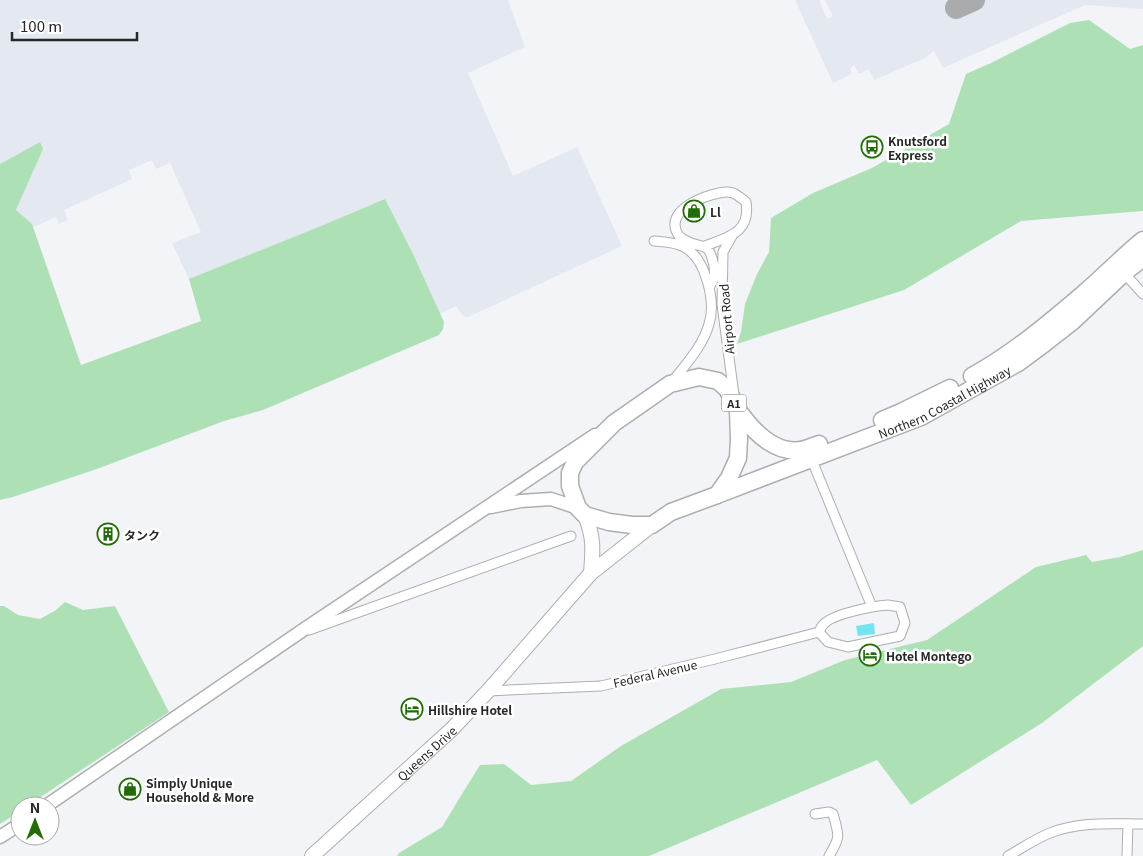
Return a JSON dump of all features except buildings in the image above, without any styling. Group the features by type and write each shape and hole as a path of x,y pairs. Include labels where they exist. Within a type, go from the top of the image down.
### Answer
{"highway":[{"name":"Northern Coastal Highway","path":"737,407 756,432 769,442 784,449 800,450 826,442 902,412 984,370 1037,332 1084,294 1143,240"},
{"name":"Northern Coastal Highway","path":"717,494 921,416 1018,363 1072,322 1124,273 1143,258"},
{"name":"A1","path":"581,511 570,486 570,473 575,462 614,423 670,384 699,377 718,381 727,389 737,407 738,458 717,494"},
{"path":"581,511 609,522 652,525 671,512 717,494"}],"main road":[{"path":"60,796 297,634 614,423"},
{"path":"483,509 521,501 551,499 581,511"},
{"name":"A1","path":"581,511 590,529 593,546 591,572"},
{"name":"Queens Drive","path":"312,856 451,730 488,691 591,572 652,525"}],"street":[{"name":"Airport Road","path":"709,287 714,280 711,253 705,246 690,243 679,236 676,219 680,211 692,202 705,196 723,192 734,192 746,202 748,210 744,224 732,236 723,252 722,305 737,407"},
{"path":"705,246 732,236"},
{"name":"Airport Road","path":"654,241 684,247 695,256 702,266 709,287 711,304 710,323 695,353 670,384"},
{"path":"1124,273 1143,294"},
{"path":"811,458 872,607"},
{"path":"297,634 570,536"},
{"path":"888,605 900,607 905,623 900,636 848,647 828,642 819,632 823,624 836,617 872,607 888,605"},
{"name":"Federal Avenue","path":"488,691 601,686 819,632"},
{"path":"815,814 829,812 833,814 838,835 837,843 829,856"},
{"path":"1008,856 1037,840 1063,829 1097,823 1143,824"},
{"path":"1127,856 1128,824"}],"shaded area":[{"path":"0,0 508,0 525,47 468,73 513,176 577,147 622,246 468,317 463,316 456,306 439,314 212,328 172,243 201,232 170,163 156,169 152,160 129,170 132,179 64,210 68,220 59,224 56,217 34,227 16,210 43,149 40,142 0,164"},
{"path":"795,0 819,0 827,19 833,16 825,0 1143,0 1143,9 1085,5 943,68 934,51 925,58 874,80 869,69 859,74 854,65 850,68 852,74 833,83"}],"green space":[{"path":"1089,20 1130,49 1143,45 1143,211 1021,221 904,290 737,344 741,332 745,304 757,274 769,252 771,218 813,193 872,168 949,124 966,74 1070,23"},
{"path":"40,142 43,149 16,210 32,224 81,365 201,321 189,279 385,199 444,322 443,329 439,335 263,410 224,421 97,469 0,500 0,164"},
{"path":"1143,550 1143,646 1042,723 911,805 877,760 649,856 397,856 442,827 480,765 504,764 531,785 571,781 621,746 721,689 791,682 845,660 927,640 1036,567 1086,555 1092,562 1120,557"},
{"path":"65,602 83,610 115,606 169,712 42,796 10,796 10,818 0,824 0,606 4,606 18,615 40,619 56,610"}],"water":[{"path":"874,623 875,634 858,636 856,626"}],"taxiway":[{"path":"956,8 974,0"}],"place":[{"name":"Knutsford Express","path":"872,147"},
{"name":"Ll","path":"694,211"},
{"name":"タンク","path":"108,534"},
{"name":"Hotel Montego","path":"870,655"},
{"name":"Hillshire Hotel","path":"412,709"},
{"name":"Simply Unique Household & More","path":"130,789"}]}
